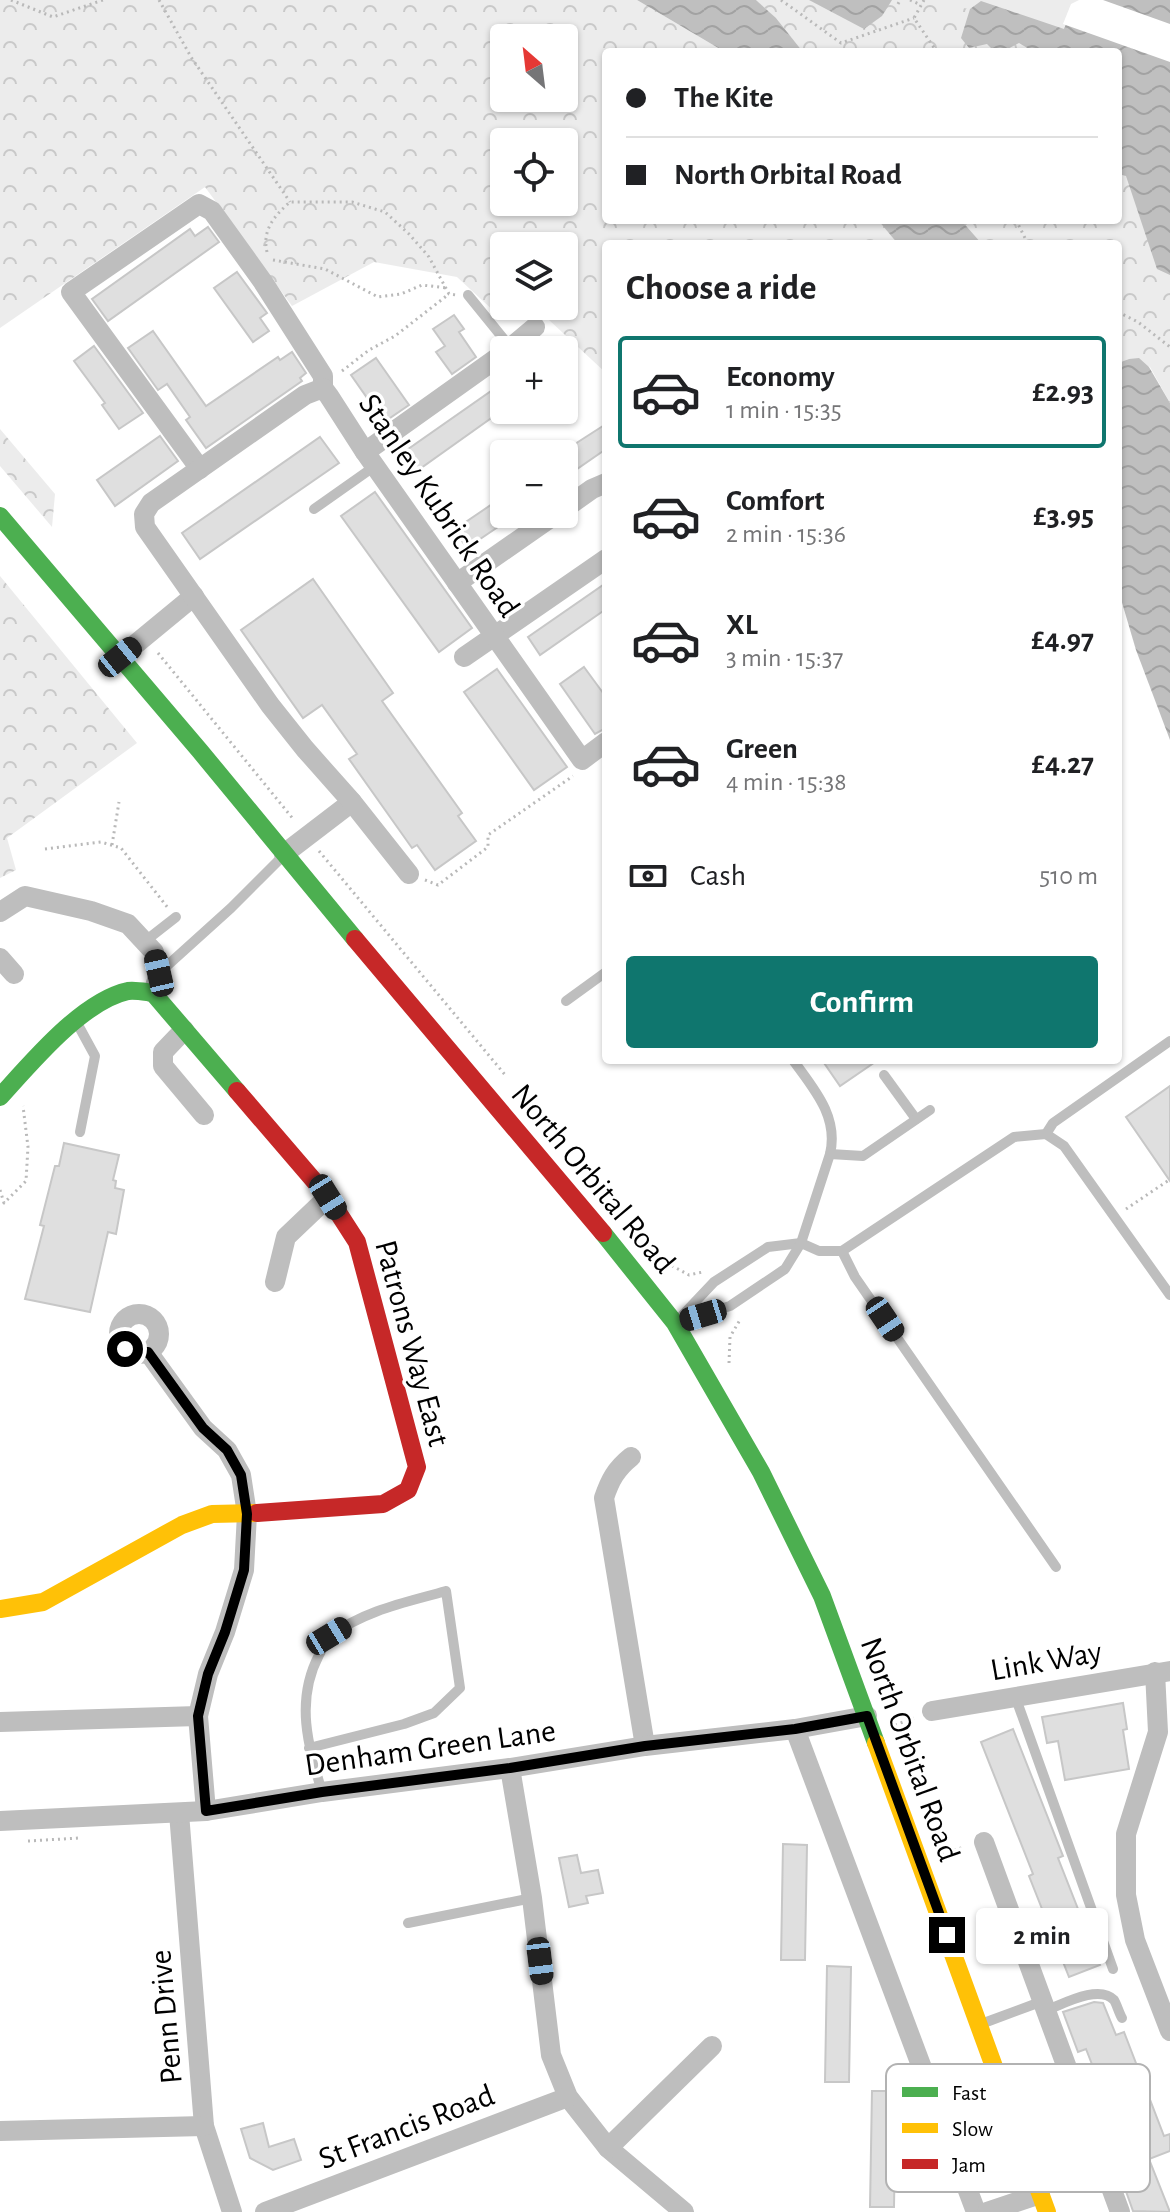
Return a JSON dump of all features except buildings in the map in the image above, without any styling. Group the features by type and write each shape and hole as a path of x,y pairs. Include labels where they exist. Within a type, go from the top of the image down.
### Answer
{"main road":[{"name":"North Orbital Road","path":"0,516 580,1204 675,1323 761,1472 822,1596 994,2064"},
{"path":"9,1096 45,1047 102,1000 131,990 153,993"},
{"name":"Patrons Way East","path":"0,1609 43,1602 182,1525 212,1514 383,1504 408,1490 417,1467 357,1242 328,1197 153,993"}],"street":[{"path":"200,469 71,292 199,204 212,211 263,282 323,376 323,388"},
{"path":"524,336 535,327"},
{"path":"370,459 490,364"},
{"name":"Stanley Kubrick Road","path":"409,874 270,705 145,527 144,514 151,503 305,395 323,388 582,760"},
{"path":"578,499 602,485"},
{"path":"457,583 536,528"},
{"path":"464,657 602,562"},
{"path":"120,657 194,596"},
{"path":"582,760 602,745"},
{"path":"284,854 352,802"},
{"path":"0,912 25,896 91,911 128,924 154,952 159,973 153,993"},
{"path":"0,958 14,974"},
{"path":"184,1030 163,1052 163,1066 204,1115"},
{"path":"275,1282 286,1237 328,1197"},
{"path":"148,1352 203,1428 227,1450 241,1475 247,1514 244,1570 208,1674 198,1716 206,1811"},
{"path":"631,1457 617,1468 604,1498 645,1746"},
{"path":"1163,1671 1158,1732 1126,1834 1126,1895 1135,1940 1170,2031"},
{"name":"Link Way","path":"932,1711 1163,1671"},
{"path":"0,1722 198,1716"},
{"name":"Denham Green Lane","path":"0,1821 206,1811 645,1746 795,1729 870,1725"},
{"path":"795,1729 921,2064"},
{"path":"510,1768 532,1898 551,2055 568,2097 608,2148 671,2208"},
{"name":"Penn Drive","path":"179,1813 204,2126 232,2212"},
{"path":"984,1842 1066,2064"},
{"path":"608,2148 712,2046"},
{"name":"St Francis Road","path":"265,2212 568,2097"},
{"path":"0,2131 204,2126"},
{"path":"969,2192 976,2212"},
{"path":"1113,2192 1120,2212"},
{"path":"987,2212 1044,2203"}],"lane":[{"path":"468,295 497,336"},
{"path":"314,509 370,459"},
{"path":"159,973 231,908 284,854"},
{"path":"144,942 176,917"},
{"path":"566,1001 602,975"},
{"path":"76,1022 95,1056 80,1132"},
{"path":"1046,1134 1053,1123 1170,1041"},
{"path":"675,1323 730,1306 785,1269 801,1243 830,1154 832,1127 825,1105 796,1064"},
{"path":"884,1075 916,1119"},
{"path":"830,1154 863,1156 930,1110"},
{"path":"675,1323 714,1282 768,1247 801,1243 819,1251 842,1251 1014,1137 1046,1134 1064,1146 1170,1295"},
{"path":"842,1251 855,1277 1056,1567"},
{"path":"309,1748 404,1724 434,1713 460,1688 446,1591 367,1614 329,1636 309,1674 305,1713 309,1748 322,1792"},
{"path":"1015,1695 1113,1969"},
{"path":"408,1923 532,1898"},
{"path":"980,2024 1089,1994 1105,1994 1114,2001 1122,2018"}],"path":[{"path":"11,0 53,17 103,0"},
{"path":"159,0 191,57 290,202"},
{"path":"781,0 841,43 914,18 924,0"},
{"path":"910,0 921,5"},
{"path":"914,18 934,48"},
{"path":"447,288 422,285 401,294 378,297 325,269 269,260 266,233 276,214 290,202 352,202 385,212 429,257 447,288 449,294"},
{"path":"323,388 369,350 395,336 449,294 468,295"},
{"path":"1122,314 1138,322 1170,347"},
{"path":"164,643 157,653 510,1081"},
{"path":"409,874 438,885 488,847 488,835 577,773 582,760"},
{"path":"112,845 119,802"},
{"path":"45,849 101,842 121,848 176,917"},
{"path":"0,1190 4,1203 26,1181 28,1147 24,1109 9,1096"},
{"path":"1111,1211 1126,1209 1169,1180"},
{"path":"657,1258 689,1275 702,1272"},
{"path":"729,1362 730,1337 743,1315"},
{"path":"870,1725 932,1711"},
{"path":"919,1859 984,1842"}],"green space":[{"path":"0,0 637,0 718,48 602,48 602,224 885,224 899,240 602,240 602,369 578,347 578,336 566,336 549,320 578,320 578,232 490,232 490,308 457,277 374,262 292,306 205,187 0,328"},
{"path":"756,0 1089,0 1074,6 1065,30 972,48 930,48 776,18"},
{"path":"756,0 908,0 970,9 981,1 1064,29 1074,6 1170,0 1170,403 1150,367 1129,359 1122,362 1122,240 978,240 964,224 1122,224 1122,48 800,48 776,18"},
{"path":"0,429 55,494 52,527 0,466"},
{"path":"0,576 137,743 7,838 16,870 0,878"}],"water":[{"path":"637,0 756,0 776,18 800,48 718,48"},
{"path":"809,0 892,0 882,16 864,29"},
{"path":"1089,0 1170,0 1170,275 1157,269 1126,176 1122,175 1122,48 1027,48 1019,43 1010,48 991,48 987,44 969,48 961,38 970,9 981,1 1064,29 1074,6"},
{"path":"881,224 964,224 978,240 895,240"},
{"path":"1139,358 1149,367 1170,403 1170,740 1136,650 1122,603 1122,362"}],"pier":[{"path":"1079,0 1103,0 1170,24 1170,62 1063,24 1071,4"}],"traffic: fast":[{"path":"0,516 355,939"},
{"path":"0,1097 75,1020 111,997 128,991 153,993 237,1091"},
{"path":"603,1233 675,1323 761,1472 822,1596 876,1743"}],"traffic: slow":[{"path":"0,1609 43,1602 182,1525 212,1514 257,1513"},
{"path":"876,1743 993,2064"},
{"path":"1040,2192 1047,2212"}],"traffic: jam":[{"path":"355,939 603,1233"},
{"path":"237,1091 328,1197 357,1242 417,1467 408,1490 383,1504 257,1513"}],"route":[{"path":"125,1349 136,1354 148,1352 203,1428 227,1450 241,1475 247,1514 244,1570 208,1674 198,1716 206,1811 645,1746 795,1729 867,1716 947,1935"}]}
